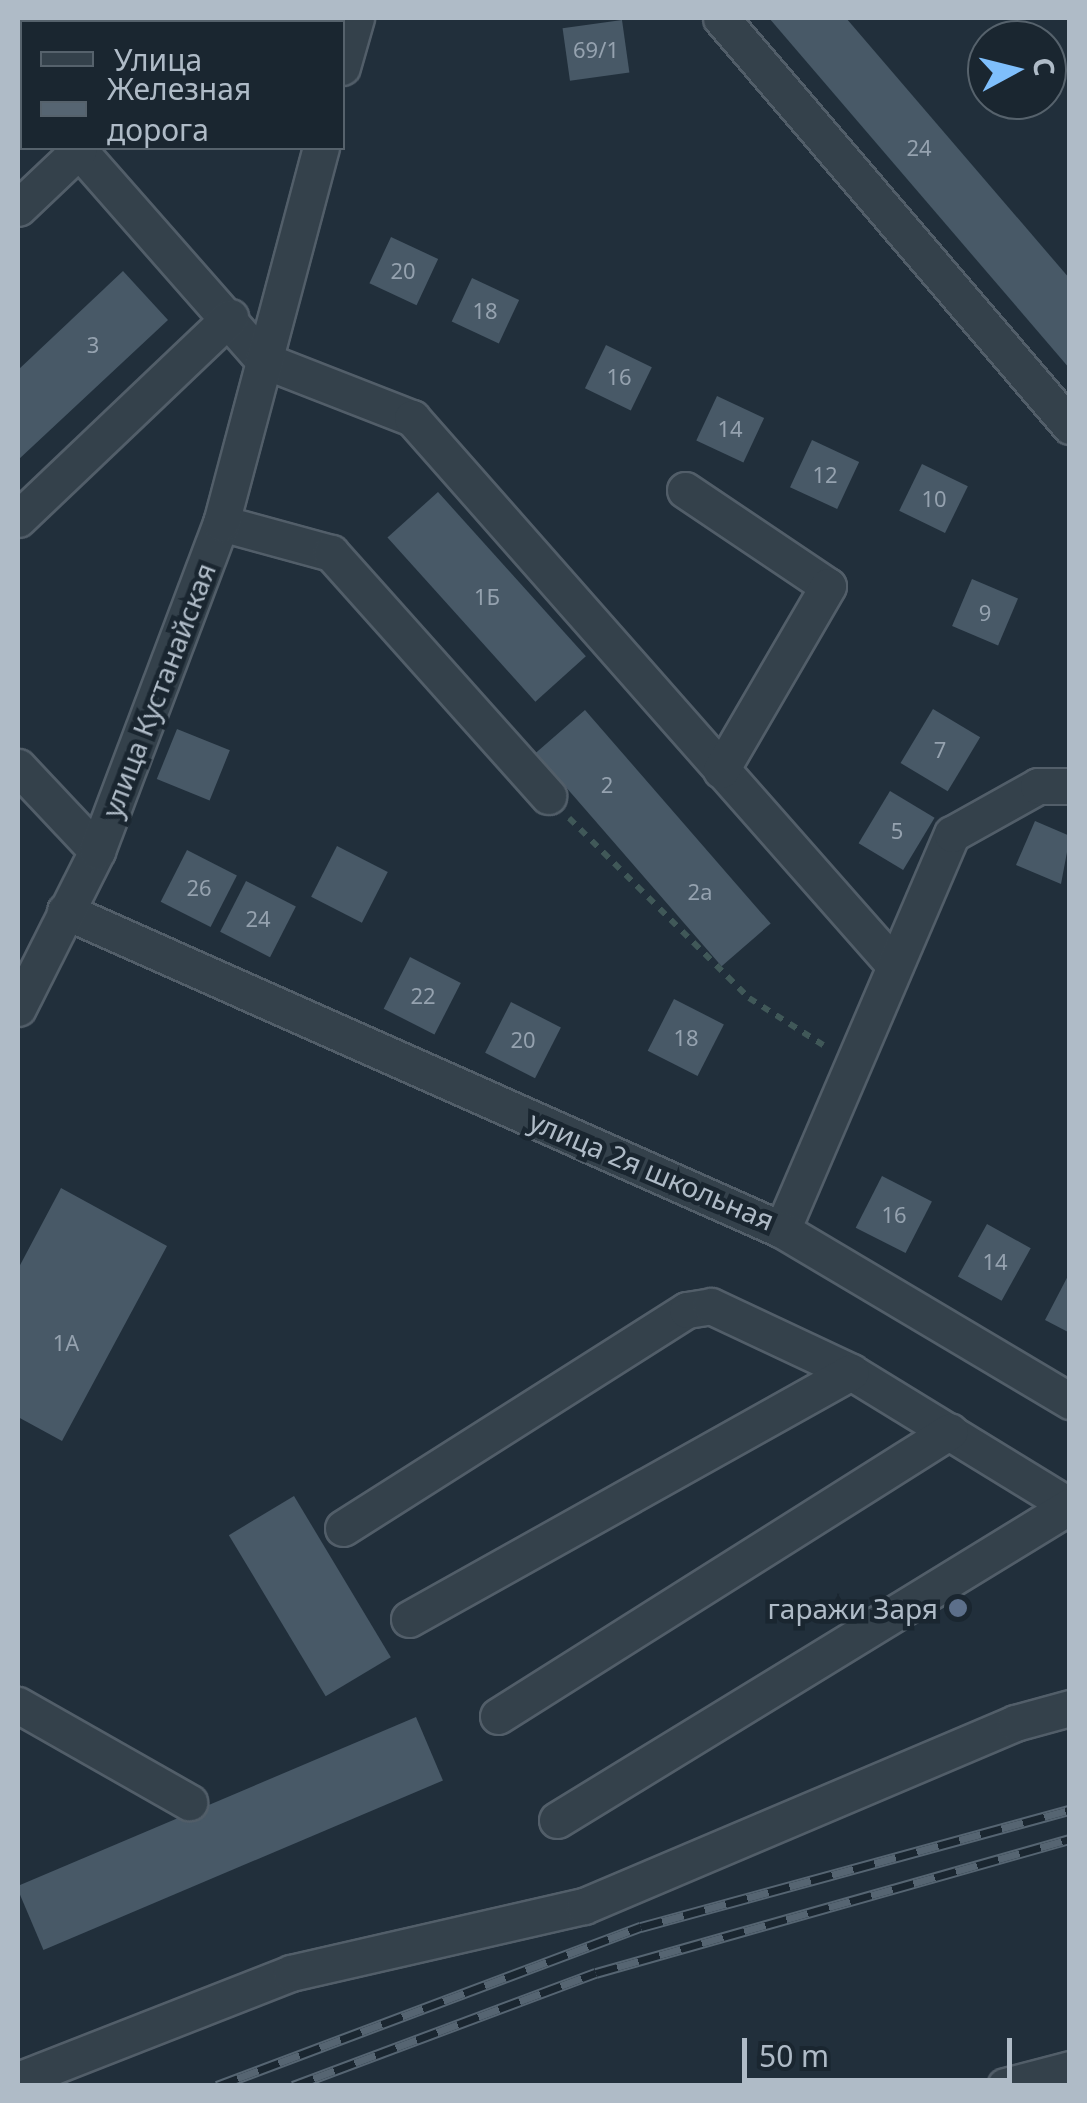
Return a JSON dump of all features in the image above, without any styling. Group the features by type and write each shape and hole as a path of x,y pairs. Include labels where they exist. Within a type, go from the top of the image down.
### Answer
{"street":[{"path":"345,57 356,18"},
{"path":"720,18 1070,426"},
{"path":"18,208 76,150"},
{"path":"78,150 230,316 263,360 412,418 894,965"},
{"name":"улица Кустанайская","path":"18,1008 97,851 221,523 320,150"},
{"path":"18,519 230,316"},
{"path":"685,490 828,586 721,770"},
{"path":"221,523 331,553 548,796"},
{"path":"18,767 97,851"},
{"name":"улица 2я школьная","path":"65,911 782,1230 850,1062 952,834 1016,796 1067,778"},
{"path":"782,1230 1070,1402"},
{"path":"343,1528 687,1310 711,1306 851,1372 1070,1506 558,1820"},
{"path":"409,1619 851,1372"},
{"path":"498,1716 950,1431"},
{"path":"18,1705 189,1802"},
{"path":"18,2080 291,1973 584,1906 1015,1722 1070,1708"},
{"path":"1004,2086 1070,2070"}],"path":[{"path":"548,796 749,998 850,1062"}],"building":[{"path":"769,18 846,18 1070,279 1070,369"},
{"path":"622,20 629,72 570,81 563,28"},
{"path":"391,237 438,259 417,305 369,283"},
{"path":"123,271 168,320 18,460 18,370"},
{"path":"472,278 519,300 499,343 452,322"},
{"path":"606,345 652,367 631,410 585,388"},
{"path":"717,396 764,418 743,462 696,440"},
{"path":"812,440 859,462 837,509 790,487"},
{"path":"922,464 968,486 945,533 899,511"},
{"path":"438,492 586,656 535,702 387,538"},
{"path":"972,579 1018,599 998,645 952,626"},
{"path":"933,709 980,737 948,791 901,763"},
{"path":"585,710 771,924 722,966 536,753"},
{"path":"177,729 230,750 210,800 157,779"},
{"path":"890,791 935,818 903,870 859,843"},
{"path":"1035,821 1070,836 1061,884 1016,865"},
{"path":"337,846 388,872 362,923 311,897"},
{"path":"187,850 237,875 211,927 161,902"},
{"path":"246,881 296,906 270,957 220,932"},
{"path":"410,957 461,983 434,1035 384,1009"},
{"path":"674,999 724,1024 698,1076 648,1051"},
{"path":"511,1002 561,1027 535,1078 485,1053"},
{"path":"882,1176 932,1201 906,1253 856,1228"},
{"path":"61,1188 167,1246 62,1441 18,1417 18,1269"},
{"path":"987,1224 1031,1248 1002,1301 958,1276"},
{"path":"1070,1272 1070,1333 1045,1320"},
{"path":"294,1496 391,1657 326,1696 229,1535"},
{"path":"416,1717 443,1781 43,1950 18,1886"}],"railway":[{"path":"217,2086 641,1927 1070,1810"},
{"path":"293,2086 596,1973 1070,1839"}],"place":[{"name":"гаражи Заря","path":"958,1608"}]}
